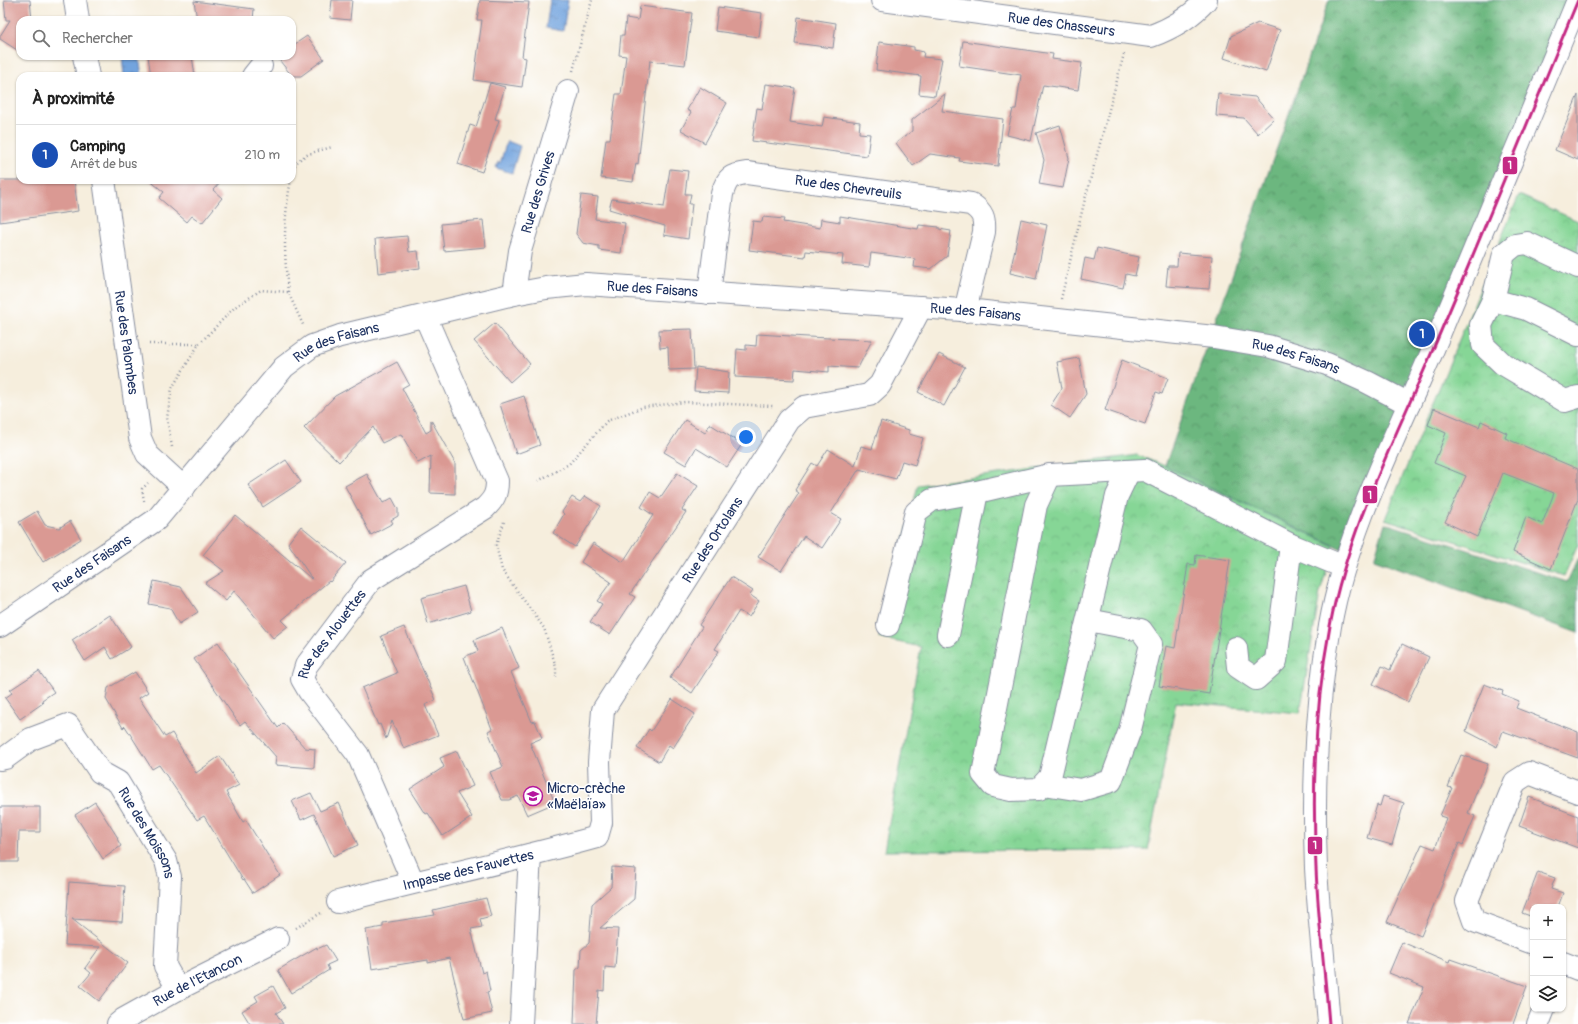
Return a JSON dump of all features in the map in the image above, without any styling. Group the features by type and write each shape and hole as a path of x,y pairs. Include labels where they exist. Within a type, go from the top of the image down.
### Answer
{"street":[{"path":"75,0 77,16"},
{"name":"Rue des Chasseurs","path":"882,0 1129,35 1151,36 1169,30 1188,17 1206,0"},
{"path":"1329,1024 1317,871 1315,807 1317,741 1330,628 1344,567 1378,476 1450,309 1578,0"},
{"path":"85,60 87,72"},
{"name":"Rue des Grives","path":"514,294 520,251 568,91"},
{"name":"Rue des Chevreuils","path":"709,293 722,194 726,181 735,175 747,173 971,204 980,210 985,219 984,232 965,311"},
{"name":"Rue des Palombes","path":"105,184 140,438 147,454 184,488"},
{"path":"1578,266 1527,243 1515,244 1504,254 1493,300 1481,325 1483,345 1503,364 1565,401 1578,397"},
{"name":"Rue des Faisans","path":"0,626 157,519 284,367 312,346 340,336 514,294 546,288 586,284 921,307 1056,319 1214,337 1268,346 1327,364 1367,382 1409,404"},
{"path":"1493,300 1526,309 1578,335"},
{"path":"804,407 869,395 880,385 921,307"},
{"path":"1450,309 1481,325"},
{"name":"Rue des Alouettes","path":"413,882 358,755 309,691 302,679 306,666 372,580 485,508 494,499 497,481 425,316"},
{"name":"Rue des Ortolans","path":"597,837 601,823 598,762 603,710 789,420 804,407"},
{"path":"888,625 916,512 932,500 977,492 1050,475 1145,470 1291,544 1344,567"},
{"path":"1050,475 1036,505 983,774 993,786 1011,790 1039,789 1050,777 1117,496 1129,471"},
{"path":"948,635 977,492"},
{"path":"1236,648 1238,667 1256,679 1276,661 1291,544"},
{"path":"1044,784 1081,790 1111,781 1130,730 1151,644 1141,630 1088,620"},
{"name":"Rue des Moissons","path":"0,759 5,758 31,739 68,725 100,772 118,782 166,862 170,877 165,966 178,989"},
{"path":"1530,942 1474,921 1467,901 1515,782 1529,773 1578,792"},
{"name":"Impasse des Fauvettes","path":"338,902 597,837"},
{"path":"521,1024 530,855"},
{"name":"Rue de l'Etancon","path":"118,1024 124,1019 178,989 278,939"},
{"path":"1566,964 1578,969"},
{"path":"1538,1024 1543,1012"}],"path":[{"path":"568,91 592,0"},
{"path":"1056,319 1084,203 1129,35"},
{"path":"296,164 303,156 332,147"},
{"path":"290,184 286,206 284,248 288,292 312,346"},
{"path":"162,469 172,450 167,418 172,388 199,344 235,307 261,290 288,292"},
{"path":"127,344 199,344"},
{"path":"538,481 569,464 607,421 644,407 685,402 804,407"},
{"path":"505,519 496,545 502,570 544,628 556,667 556,678"},
{"path":"278,939 338,902"}],"green space":[{"path":"1329,0 1578,0 1342,549 1165,466"},
{"path":"1519,195 1578,221 1578,545 1564,576 1385,519"},
{"path":"1137,455 1165,466 1334,546 1320,592 1300,713 1176,702 1148,850 884,851 921,647 879,638 918,485"},
{"path":"1385,523 1567,582 1578,558 1578,633 1374,559"}],"water":[{"path":"550,0 568,0 563,31 546,28"},
{"path":"122,60 140,60 141,72 124,72"},
{"path":"507,141 520,146 512,173 496,168 498,162 500,163"}],"building":[{"path":"4,0 30,0 32,16 16,16 16,49 0,39 0,36 10,20 6,20"},
{"path":"332,0 352,0 350,20 330,18"},
{"path":"480,0 529,2 522,57 526,58 522,87 474,80 482,20 477,20"},
{"path":"194,1 254,9 253,16 196,16"},
{"path":"640,6 692,13 685,65 650,61 638,164 636,163 633,182 601,178 606,139 610,139 616,94 621,94 626,56 619,55 621,35 624,35 626,18 638,20"},
{"path":"718,7 762,13 759,37 715,31"},
{"path":"798,17 836,23 833,48 795,43"},
{"path":"1258,23 1280,30 1266,72 1224,58 1231,36"},
{"path":"307,36 324,59 301,76 296,76 296,72 289,72 279,60 296,60 296,43"},
{"path":"963,41 1053,54 1052,59 1082,63 1078,90 1043,85 1031,141 1007,135 1013,109 1016,109 1021,75 959,66"},
{"path":"879,42 914,47 914,50 924,52 923,57 942,59 935,96 919,94 921,76 876,70"},
{"path":"149,60 193,60 194,72 150,72"},
{"path":"490,83 505,87 495,119 499,120 482,172 458,164 470,125 476,127"},
{"path":"766,84 795,88 790,122 822,127 824,117 860,122 859,133 870,134 867,156 752,141 757,108 762,109"},
{"path":"700,87 727,103 705,143 681,130 691,112 687,110"},
{"path":"1218,93 1255,97 1274,119 1258,134 1244,118 1216,116"},
{"path":"945,94 942,111 1003,119 998,166 959,161 960,158 930,154 913,166 896,143 912,131 912,120"},
{"path":"1578,95 1578,160 1555,150"},
{"path":"1060,125 1069,158 1063,188 1039,184 1044,160 1036,133"},
{"path":"670,169 688,171 685,194 691,194 689,204 692,204 688,239 664,235 665,226 609,209 612,199 664,207"},
{"path":"0,180 16,180 16,184 75,184 78,211 0,222"},
{"path":"154,184 218,184 213,190 222,198 202,223 192,216 187,222 159,198 164,192"},
{"path":"581,195 598,197 595,219 625,223 621,253 599,250 599,246 583,243 576,234"},
{"path":"840,216 918,229 919,225 939,227 939,229 951,231 947,256 931,269 914,267 915,259 871,253 869,267 842,264 843,255 806,251 805,257 749,250 753,221 762,222 763,217 784,219 783,222 820,228 821,219 840,222"},
{"path":"1021,219 1047,225 1036,279 1010,273"},
{"path":"483,220 486,247 444,251 441,224"},
{"path":"407,236 409,252 418,251 420,268 378,273 375,239"},
{"path":"1097,248 1139,257 1135,276 1126,274 1123,288 1081,279 1085,258 1094,260"},
{"path":"1178,253 1212,256 1209,289 1166,286 1168,266 1177,266"},
{"path":"495,323 530,364 510,382 474,341"},
{"path":"692,329 694,369 669,370 668,347 660,348 659,330"},
{"path":"757,334 872,340 858,368 829,366 829,372 795,369 794,380 735,377 737,349 746,350 746,345 756,346"},
{"path":"939,354 965,367 944,406 918,392"},
{"path":"1079,358 1086,394 1070,418 1051,405 1062,388 1057,362"},
{"path":"1122,360 1168,378 1162,394 1156,392 1145,424 1105,410"},
{"path":"397,362 409,384 402,388 426,433 431,430 431,420 455,463 455,494 430,493 431,456 418,463 401,434 382,443 373,427 339,462 304,428 335,396"},
{"path":"696,367 729,372 728,393 694,391"},
{"path":"524,396 540,445 516,454 500,404"},
{"path":"1434,408 1479,427 1481,421 1507,433 1505,438 1578,469 1578,499 1551,569 1513,552 1526,517 1542,524 1554,493 1503,473 1477,537 1445,522 1466,476 1434,463 1446,433 1428,425"},
{"path":"685,420 705,433 710,424 742,444 727,467 696,448 686,465 664,452"},
{"path":"881,421 909,430 909,434 923,438 915,465 902,461 896,479 859,469 831,513 841,519 822,548 804,536 781,571 758,557 799,493 795,490 812,463 817,466 828,449 855,466 861,446 872,449"},
{"path":"286,460 301,482 263,507 248,485"},
{"path":"677,473 698,486 682,510 686,512 630,594 635,597 610,635 590,622 602,604 597,601 611,582 581,562 593,543 623,562 653,515 641,507 650,492 660,498"},
{"path":"367,474 383,503 392,498 398,509 398,516 391,520 393,523 371,535 345,486"},
{"path":"585,496 601,506 575,547 553,533 564,514 562,512 572,497 580,502"},
{"path":"37,511 45,525 59,528 70,521 81,539 43,562 19,522"},
{"path":"235,515 313,580 288,543 301,526 346,563 330,582 329,581 282,620 288,626 273,638 234,591 226,601 205,583 224,571 203,555"},
{"path":"1196,555 1230,560 1209,694 1159,686 1166,646 1175,648 1188,564 1195,565"},
{"path":"731,577 753,591 750,595 759,601 749,617 739,611 715,649 719,651 692,693 670,678 702,627 699,625"},
{"path":"154,581 181,587 198,612 179,624 170,608 149,604"},
{"path":"464,586 471,611 428,624 421,598"},
{"path":"110,615 131,647 112,659 105,647 85,661 72,640"},
{"path":"404,627 436,700 425,705 438,735 404,749 392,721 386,739 380,724 378,725 362,688 397,673 381,636"},
{"path":"502,628 519,668 511,672 532,722 535,721 542,738 530,743 555,803 527,815 518,796 509,800 502,800 490,772 503,767 488,731 492,729 464,657 478,651 474,640"},
{"path":"218,642 278,728 283,723 305,748 315,749 314,768 275,765 276,757 245,721 240,725 194,659"},
{"path":"1402,644 1429,657 1408,702 1373,684 1382,666 1390,670"},
{"path":"39,671 54,692 42,700 43,703 20,719 5,698 12,693 10,690"},
{"path":"135,672 148,692 139,698 165,737 172,733 196,773 220,756 239,785 226,792 243,822 246,820 280,875 253,893 244,879 243,880 204,816 197,820 159,765 152,769 125,726 123,728 106,699 108,688"},
{"path":"1484,684 1503,691 1502,694 1519,701 1516,708 1578,732 1578,758 1503,731 1497,747 1466,731"},
{"path":"672,699 695,714 673,748 669,745 659,762 637,748 649,729 651,731"},
{"path":"457,751 473,786 457,793 472,817 443,836 428,813 426,814 410,789 444,767 440,758"},
{"path":"1461,755 1488,764 1468,813 1475,816 1463,845 1459,843 1421,936 1387,922 1422,844 1435,849 1446,818 1440,816 1452,788 1448,787"},
{"path":"311,793 320,811 339,803 358,845 333,856 314,814 301,820 292,801"},
{"path":"1383,796 1404,803 1392,845 1367,838 1377,805 1380,806"},
{"path":"1529,797 1578,816 1578,848 1519,826"},
{"path":"95,802 118,838 117,839 121,846 103,859 75,815"},
{"path":"0,807 40,807 40,832 19,832 18,862 0,862"},
{"path":"612,867 636,869 634,899 600,928 618,929 615,968 605,967 604,991 599,990 596,1024 574,1024 576,970 580,967 581,950 589,943 592,904 611,887"},
{"path":"1538,872 1555,878 1551,889 1563,893 1559,904 1530,904 1530,916 1522,913"},
{"path":"69,882 125,886 122,922 72,919 128,963 99,1001 80,986 91,973 85,968 100,947 65,945"},
{"path":"486,898 491,916 480,919 482,927 471,929 482,973 486,971 490,991 487,992 492,1013 464,1019 449,958 428,963 428,960 372,969 366,930 383,927 383,923 435,915 433,910"},
{"path":"1402,942 1449,962 1450,959 1527,986 1513,1024 1409,1024 1424,987 1389,973"},
{"path":"326,945 336,961 327,965 329,970 291,993 278,970 317,947 317,949"},
{"path":"273,986 285,1008 276,1013 283,1024 250,1024 242,1011 258,1001 255,996"}],"transit line":[{"name":"1","path":"1329,1024 1317,888 1314,808 1316,747 1321,686 1330,626 1338,590 1348,556 1373,487 1469,266 1578,0"}],"place":[{"name":"Camping","path":"1422,334"},
{"name":"Micro-crèche «Maëlaïa»","path":"533,796"}]}
